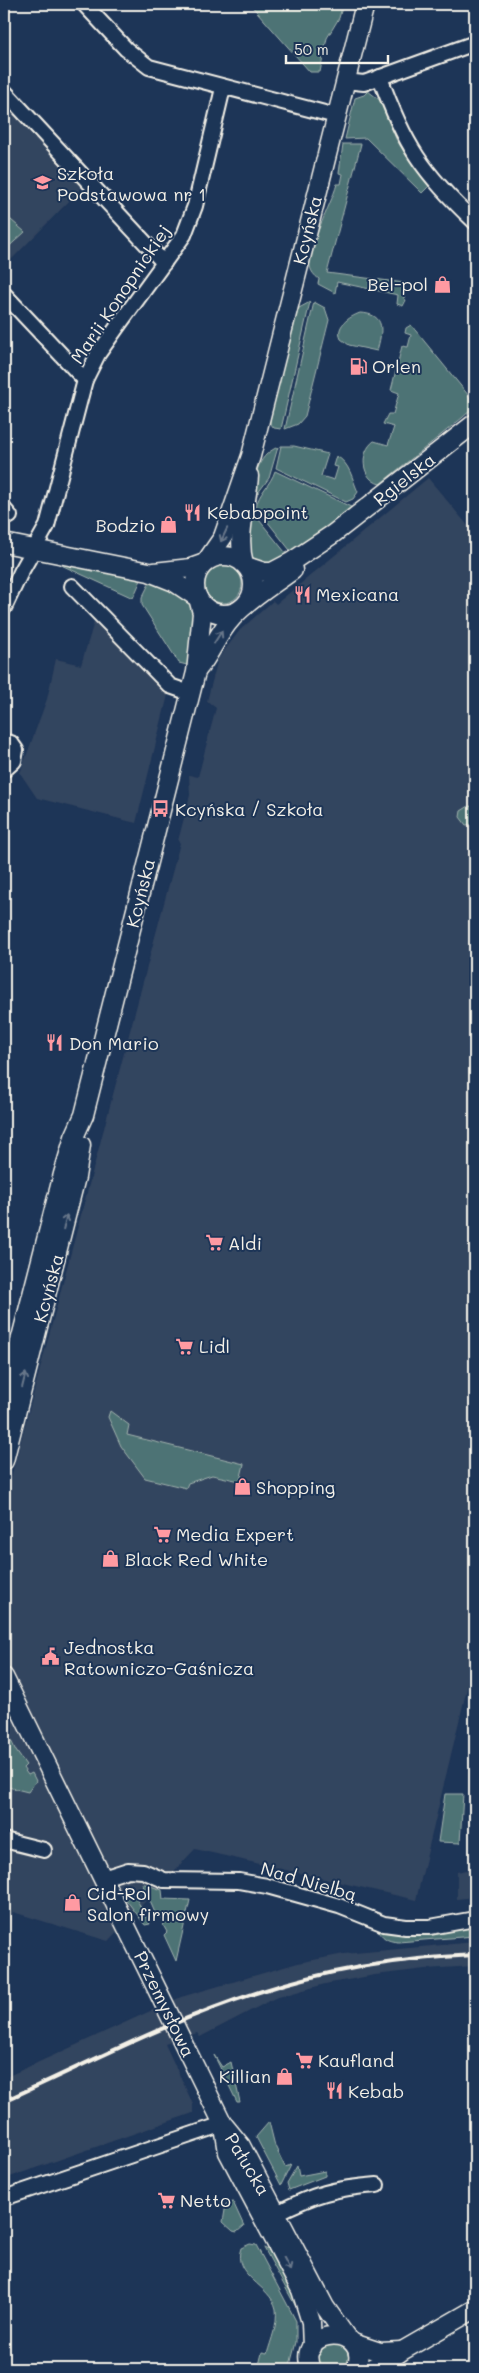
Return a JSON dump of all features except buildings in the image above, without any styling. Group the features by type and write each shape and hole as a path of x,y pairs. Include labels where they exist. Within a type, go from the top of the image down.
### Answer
{"street":[{"path":"84,4 137,60 164,72 336,116"},
{"name":"Kcyńska","path":"205,563 223,537 251,456 365,4"},
{"path":"345,82 364,83 475,43"},
{"path":"380,77 398,127 414,154 430,177 475,222"},
{"name":"Marii Konopnickiej","path":"4,608 49,519 85,380 98,354 184,235 195,206 223,88"},
{"path":"4,91 164,263"},
{"path":"4,294 85,380"},
{"name":"Rgielska","path":"244,605 295,568 333,534 475,423"},
{"name":"Kcyńska","path":"245,565 241,553 241,535 247,502 251,456"},
{"name":"Rgielska","path":"245,565 264,572 281,568 333,534"},
{"path":"4,544 34,548 149,572 174,582 198,598 206,608 218,613 230,613 244,605 250,598 253,585 245,565 239,560 225,556 182,569 149,572"},
{"path":"198,598 195,580 205,563"},
{"path":"72,586 170,686 190,693"},
{"name":"Kcyńska","path":"4,1461 76,1177 84,1115 196,672 202,614 198,598"},
{"name":"Kcyńska","path":"196,672 207,658 223,629 244,605"},
{"path":"4,742 11,743 16,750 14,761 4,770"},
{"name":"Kcyńska","path":"4,1404 63,1174 74,1137 84,1115"},
{"name":"Przemysłowa","path":"4,1677 223,2124"},
{"path":"4,1840 44,1850"},
{"name":"Nad Nielbą","path":"103,1878 128,1870 143,1871 164,1880 249,1883 289,1891 339,1906 384,1924 406,1927 430,1926 475,1919"},
{"path":"4,2198 223,2124"},
{"name":"Pałucka","path":"223,2124 241,2146 325,2307 350,2341"},
{"name":"Pałucka","path":"223,2124 228,2152 303,2296 311,2322 312,2348 309,2357 310,2368"},
{"path":"277,2213 300,2201 331,2190 377,2185"},
{"path":"369,2369 388,2361 402,2351 475,2310"},
{"path":"312,2348 321,2338 327,2335 340,2335 363,2348 380,2352 402,2351"},
{"path":"350,2341 358,2357 356,2369"}],"shaded area":[{"name":"Szkoła Podstawowa nr 1","path":"4,91 83,177 80,190 4,267"},
{"path":"428,478 475,534 475,1655 416,1900 195,1849 108,1941 13,1912 8,1934 4,1932 4,1504 180,843 178,841 190,795 189,775 198,777 216,708 207,701 218,659 240,630 273,601 276,604"},
{"path":"95,619 168,695 136,823 37,798 20,773 47,699 56,659 81,665"},
{"path":"475,1868 475,1897 457,1899 457,1872"},
{"path":"475,1942 475,1966 375,1975 325,1984 275,1998 200,2037 197,2033 165,2044 193,2104 193,2113 4,2179 4,2078 181,1997 298,1963 344,1954"}],"green space":[{"path":"250,4 343,4 339,18 327,38 320,72 310,72"},
{"path":"368,91 381,101 396,139 429,186 422,193 366,138 345,139 355,98 364,95"},
{"path":"343,144 361,144 327,273 405,283 404,299 406,300 403,306 397,304 398,295 337,282 335,293 318,284 319,279 313,274 310,266 316,236 337,184 341,184 343,174 339,173"},
{"path":"4,214 25,232 4,251"},
{"path":"310,302 281,429 274,428 270,423 270,416 292,325 299,308"},
{"path":"314,302 325,308 329,320 305,416 298,424 285,429"},
{"path":"360,313 369,314 379,320 381,331 377,351 349,345 341,339 341,326"},
{"path":"411,325 469,396 473,408 380,484 369,477 364,465 364,458 369,446 374,441 388,445 394,427 383,424 388,414 393,414 399,393 391,390 402,346 408,347 411,335 405,333 406,328"},
{"path":"281,446 294,446 328,454 321,476 334,480 338,467 333,466 336,456 348,467 358,492 353,499 346,502 276,468"},
{"path":"278,447 269,478 252,501 255,476 260,462 270,451"},
{"path":"275,471 353,508 293,554 256,507 259,498"},
{"path":"251,510 288,557 272,566 250,558 245,538"},
{"path":"48,559 141,580 133,598"},
{"path":"223,565 237,570 242,584 237,598 223,603 209,598 204,584 209,570"},
{"path":"150,582 165,585 192,602 197,627 187,665 179,663 142,605 142,598"},
{"path":"469,806 475,807 475,824 466,825 460,817 461,811"},
{"path":"110,1411 129,1425 127,1435 244,1464 240,1481 212,1475 188,1483 186,1488 145,1478 121,1446 108,1417"},
{"path":"4,1726 16,1751 26,1765 23,1768 28,1775 32,1773 36,1781 28,1792 4,1786"},
{"path":"445,1794 463,1794 460,1843 438,1842"},
{"path":"142,1883 162,1890 163,1899 190,1900 176,1961 164,1935 167,1932 163,1925 165,1923 159,1913 156,1915"},
{"path":"128,1887 131,1889 150,1924 145,1925 124,1897"},
{"path":"475,1926 475,1936 398,1942 385,1938 377,1928 418,1933"},
{"path":"214,2055 222,2067 231,2062 240,2102 237,2102"},
{"path":"269,2122 275,2146 285,2167 291,2165 281,2185 256,2137"},
{"path":"297,2166 299,2176 325,2171 325,2176 289,2190 287,2183"},
{"path":"233,2202 244,2226 237,2232 233,2231 223,2222 226,2204"},
{"path":"250,2244 256,2245 296,2321 296,2342 289,2369 258,2369 262,2353 267,2354 272,2338 276,2320 276,2309 267,2293 246,2273 242,2266 239,2258 241,2248"},
{"path":"264,2248 270,2251 301,2310 296,2307"},
{"path":"333,2343 345,2350 349,2356 348,2364 345,2369 321,2369 318,2360 319,2353 324,2347"}],"railway":[{"path":"4,2101 162,2029 259,1992 312,1977 366,1966 420,1959 475,1955"}],"place":[{"name":"Szkoła Podstawowa nr 1","path":"43,183"},
{"name":"Bel-pol","path":"442,284"},
{"name":"Orlen","path":"358,366"},
{"name":"Kebabpoint","path":"193,512"},
{"name":"Bodzio","path":"169,525"},
{"name":"Mexicana","path":"302,594"},
{"name":"Kcyńska / Szkoła","path":"161,809"},
{"name":"Don Mario","path":"55,1043"},
{"name":"Aldi","path":"214,1243"},
{"name":"Lidl","path":"185,1346"},
{"name":"Shopping","path":"242,1487"},
{"name":"Media Expert","path":"162,1534"},
{"name":"Black Red White","path":"111,1559"},
{"name":"Jednostka Ratowniczo-Gaśnicza","path":"50,1657"},
{"name":"Cid-Rol Salon firmowy","path":"73,1903"},
{"name":"Kaufland","path":"304,2060"},
{"name":"Killian","path":"285,2076"},
{"name":"Kebab","path":"334,2091"},
{"name":"Netto","path":"166,2200"}]}
